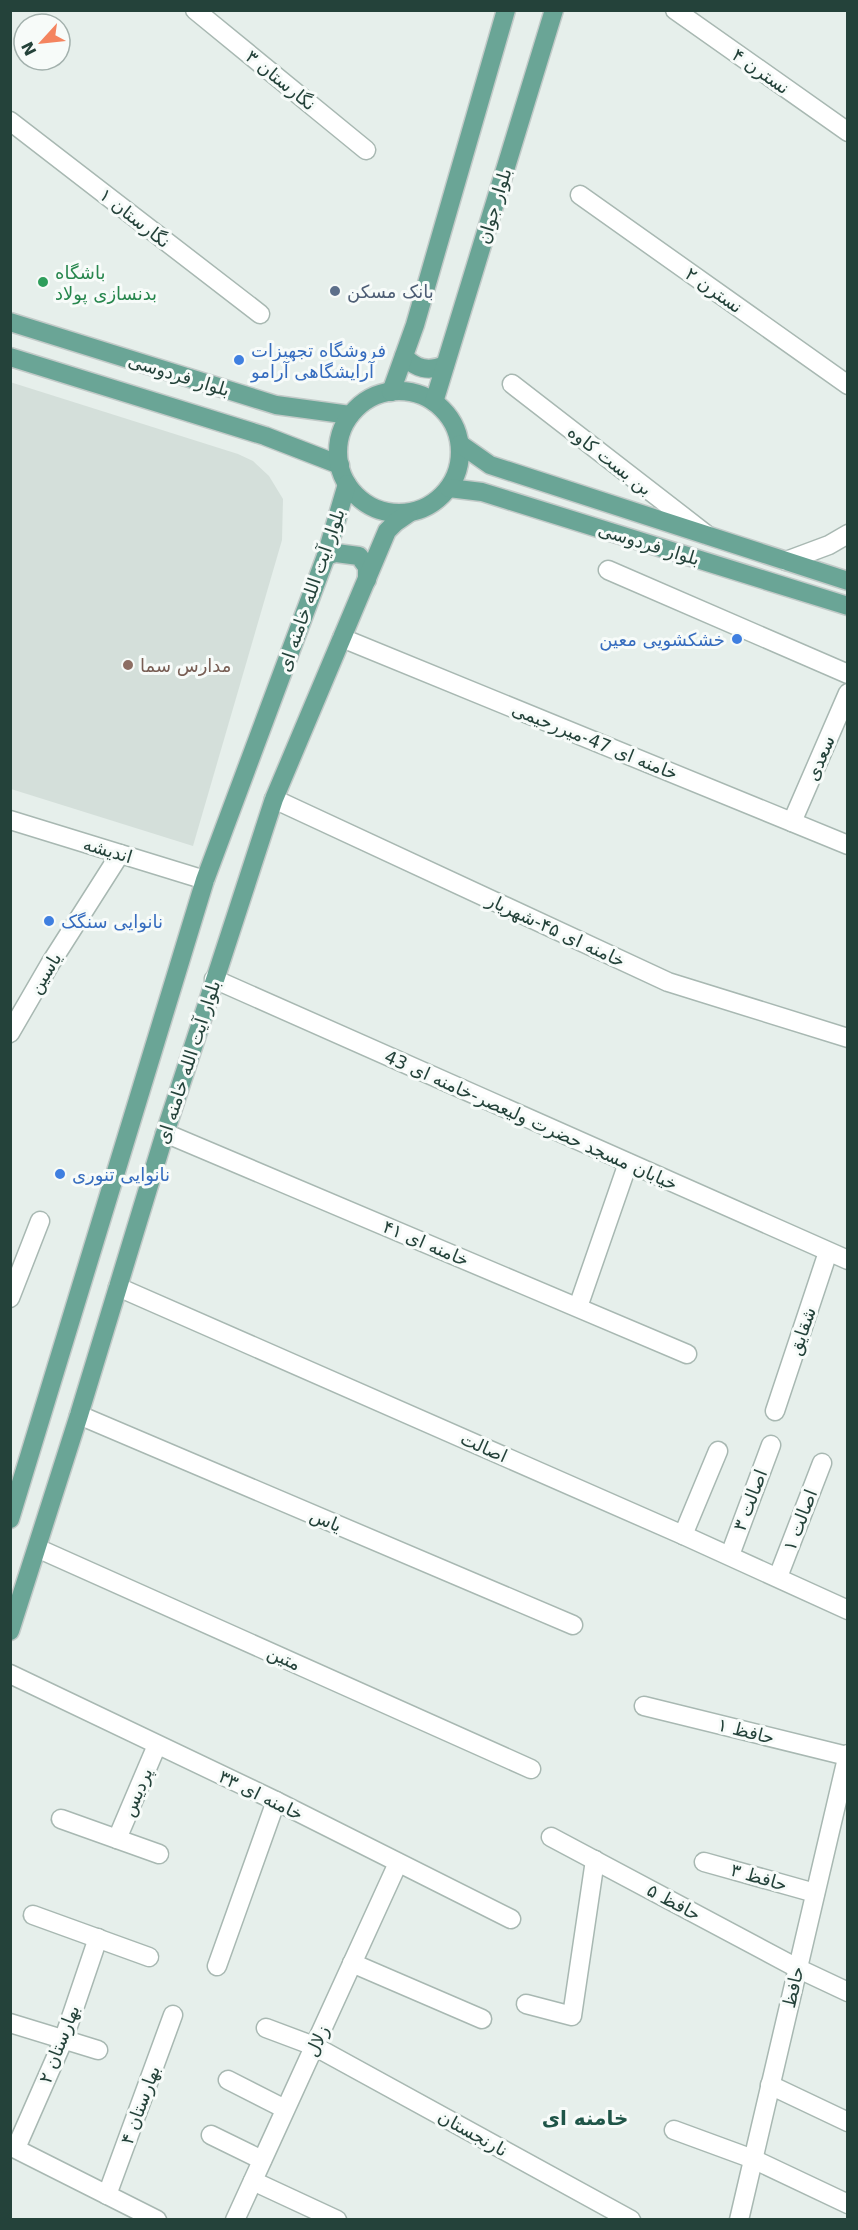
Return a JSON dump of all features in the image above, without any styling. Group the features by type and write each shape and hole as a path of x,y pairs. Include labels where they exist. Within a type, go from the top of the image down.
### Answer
{"main road":[{"path":"391,392 415,325 506,10"},
{"name":"بلوار جوان","path":"434,402 554,10"},
{"name":"بلوار فردوسی","path":"10,322 276,405 350,415"},
{"path":"404,356 412,364 423,369 434,370 445,365"},
{"name":"بلوار فردوسی","path":"10,357 265,436 340,465"},
{"path":"391,392 413,393 434,402 454,424 460,444 458,467 449,488 431,504 409,513 374,508 364,502 347,484 340,465 341,434 350,415 368,399 391,392"},
{"name":"بلوار فردوسی","path":"460,444 490,465 848,581"},
{"name":"بلوار آیت الله خامنه ای","path":"10,1519 205,880 326,556 347,484"},
{"name":"بلوار فردوسی","path":"449,488 482,492 848,606"},
{"name":"بلوار آیت الله خامنه ای","path":"10,1631 80,1415 165,1133 274,800 387,531 409,513"},
{"path":"326,556 336,553 359,556 367,567 366,580"}],"street":[{"name":"نگارستان ۳","path":"195,10 366,150"},
{"name":"نسترن ۴","path":"675,10 848,132"},
{"name":"نگارستان ۱","path":"10,121 261,314"},
{"name":"نسترن ۲","path":"580,195 848,385"},
{"name":"بن بست کاوه","path":"512,384 708,536"},
{"path":"786,561 829,545 848,534"},
{"path":"608,570 848,674"},
{"name":"خامنه ای 47-میررحیمی","path":"342,638 848,845"},
{"name":"سعدی","path":"792,822 848,693"},
{"name":"خامنه ای ۴۵-شهریار","path":"274,800 668,982 848,1038"},
{"name":"اندیشه","path":"10,820 205,880"},
{"name":"یاسین","path":"10,1033 50,963 120,854"},
{"name":"خیابان مسجد حضرت ولیعصر-خامنه ای 43","path":"214,979 848,1260"},
{"name":"خامنه ای ۴۱","path":"165,1133 687,1354"},
{"path":"578,1307 628,1163"},
{"path":"10,1298 40,1221"},
{"name":"شقایق","path":"775,1411 828,1252"},
{"name":"اصالت","path":"118,1287 683,1534 848,1610"},
{"name":"یاس","path":"80,1415 573,1625"},
{"name":"اصالت ۳","path":"730,1556 771,1445"},
{"path":"683,1534 718,1451"},
{"name":"اصالت ۱","path":"778,1577 822,1463"},
{"name":"متین","path":"38,1548 531,1769"},
{"name":"خامنه ای ۳۳","path":"10,1674 276,1801 511,1918"},
{"name":"حافظ ۱","path":"644,1706 847,1755"},
{"name":"پردیس","path":"117,1839 157,1745"},
{"name":"حافظ","path":"739,2220 815,1893 843,1791 847,1755"},
{"path":"217,1966 276,1801"},
{"path":"61,1819 159,1854"},
{"name":"حافظ ۵","path":"551,1837 797,1968 848,1992"},
{"path":"526,2004 572,2016 595,1860"},
{"name":"حافظ ۳","path":"704,1862 815,1893"},
{"name":"زلال","path":"235,2220 398,1863"},
{"path":"33,1915 149,1957"},
{"name":"بهارستان ۲","path":"13,2147 63,2041 98,1938"},
{"path":"352,1964 482,2019"},
{"name":"بهارستان ۴","path":"107,2194 173,2015"},
{"path":"10,2023 98,2050"},
{"name":"نارنجستان","path":"266,2028 314,2046 631,2220"},
{"path":"228,2080 285,2109"},
{"path":"770,2085 848,2122"},
{"path":"674,2130 753,2159 848,2204"},
{"path":"211,2135 262,2160"},
{"path":"13,2147 157,2220"},
{"path":"253,2181 337,2220"}],"shaded area":[{"name":"مدارس سما","path":"10,382 238,454 253,461 269,476 283,499 282,540 193,846 11,789"}],"place":[{"name":"باشگاه بدنسازی پولاد","path":"43,282"},
{"name":"بانک مسکن","path":"335,291"},
{"name":"فروشگاه تجهیزات آرایشگاهی آرامو","path":"239,360"},
{"name":"خشکشویی معین","path":"737,639"},
{"name":"مدارس سما","path":"128,665"},
{"name":"نانوایی سنگک","path":"49,921"},
{"name":"نانوایی تنوری","path":"60,1174"}],"district":[{"name":"خامنه ای","path":"585,2118"}]}
